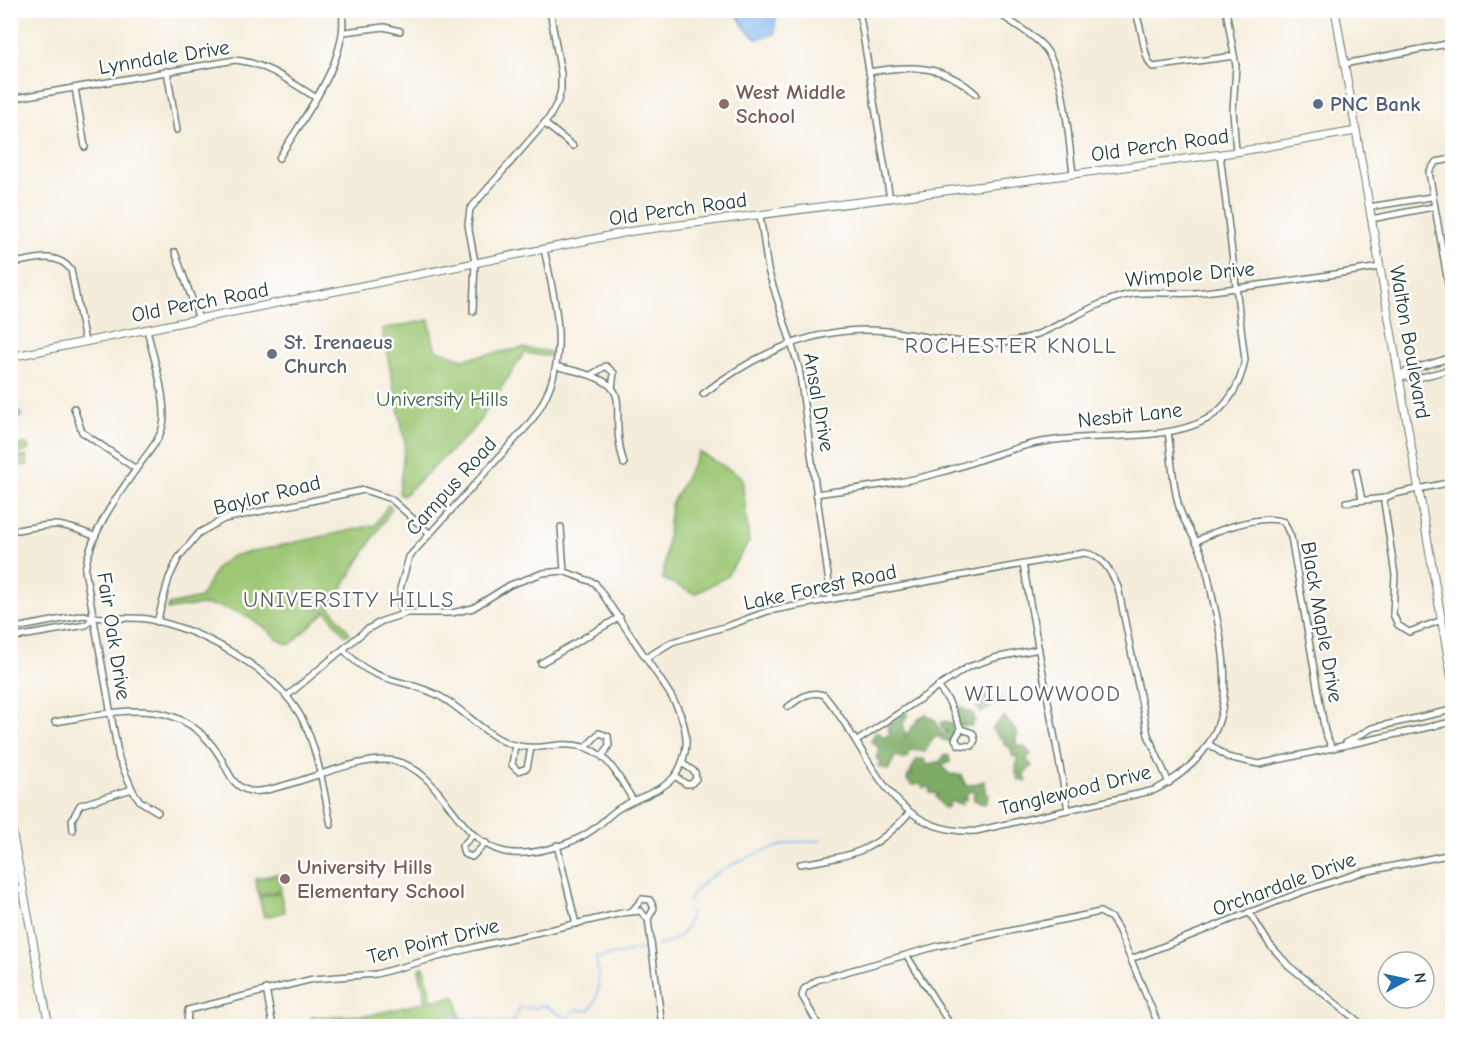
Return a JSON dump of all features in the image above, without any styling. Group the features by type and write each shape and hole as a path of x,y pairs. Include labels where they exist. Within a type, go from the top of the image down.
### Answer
{"street":[{"path":"279,158 336,58 344,32 342,10"},
{"path":"473,311 475,262 468,225 470,209 549,118 561,90 550,10"},
{"path":"859,10 890,199"},
{"path":"994,10 1032,36 1051,56 1059,76 1073,173"},
{"path":"1134,10 1144,37 1146,58 1153,67 1234,56"},
{"path":"1226,10 1234,56 1236,152"},
{"name":"Walton Boulevard","path":"1335,10 1452,680"},
{"path":"344,32 384,27 400,31"},
{"path":"1344,64 1452,43"},
{"name":"Lynndale Drive","path":"10,99 235,60 256,63 315,97"},
{"path":"869,72 912,66 931,68 965,83 976,94"},
{"path":"167,71 177,130"},
{"path":"75,88 85,147"},
{"path":"544,123 573,146"},
{"name":"Old Perch Road","path":"10,357 633,231 1236,152 1356,131"},
{"name":"Nesbit Lane","path":"816,494 918,478 1041,442 1084,436 1168,432 1209,418 1230,400 1237,388 1245,360 1220,154"},
{"path":"1452,159 1431,166 1429,172 1431,197 1452,307"},
{"path":"1369,207 1431,197"},
{"path":"1371,219 1433,207"},
{"name":"Ansal Drive","path":"760,215 768,270 799,368 831,597"},
{"name":"Campus Road","path":"401,614 400,589 409,557 543,406 558,367 560,343 557,313 544,249"},
{"path":"1443,253 1452,251"},
{"path":"175,252 199,319"},
{"path":"10,264 40,258 55,258 64,262 71,270 85,342"},
{"name":"Wimpole Drive","path":"703,394 751,360 792,343 827,334 863,330 977,344 1013,341 1041,331 1090,307 1130,294 1179,294 1237,288 1380,267"},
{"name":"Fair Oak Drive","path":"147,329 164,415 155,446 136,469 94,536 85,570 119,759 140,801 158,813"},
{"path":"1399,375 1412,367 1440,362 1452,356"},
{"path":"591,375 606,366 614,373 612,388"},
{"path":"558,367 600,377 612,388 619,402 617,435 624,464"},
{"path":"1399,375 1414,379 1452,369"},
{"path":"74,408 82,432 136,469"},
{"name":"Tanglewood Drive","path":"788,707 804,695 817,692 824,694 894,799 909,813 927,823 957,832 976,831 1155,790 1179,777 1209,744 1222,716 1226,693 1225,668 1207,570 1179,508 1168,432"},
{"path":"1356,471 1362,500"},
{"path":"1346,502 1385,498 1419,487 1452,482"},
{"name":"Baylor Road","path":"157,622 169,578 179,557 199,533 224,519 364,490 392,499 429,533"},
{"path":"1385,498 1384,512 1395,575 1393,614 1398,625 1408,632 1442,620"},
{"name":"Black Maple Drive","path":"1196,542 1217,531 1256,521 1284,522 1291,537 1324,732 1332,748"},
{"path":"18,530 55,523 65,524 94,536"},
{"path":"561,527 564,572"},
{"name":"Lake Forest Road","path":"646,658 672,642 728,626 768,611 831,597 1084,553 1099,558 1112,573 1121,597 1148,735 1168,783"},
{"path":"1023,564 1068,810"},
{"path":"55,722 110,712 145,710 168,714 188,723 207,737 234,782 249,791 260,792 375,761 387,760 408,765 438,792 473,835 505,852 516,853 557,845 590,832 633,800 662,786 675,776 682,763 687,739 682,717 620,617 595,583 564,572 525,577 467,610 452,613 401,614 366,630 286,696"},
{"path":"10,629 84,615 93,618 121,616 157,622 226,650 267,677 286,696 303,720 320,776 331,825"},
{"path":"541,663 620,617"},
{"path":"10,638 86,624 93,618"},
{"path":"857,741 975,664 1039,649"},
{"path":"344,650 352,659 372,673 442,697 494,736 514,745 531,748 570,744 586,747 603,756 633,800"},
{"path":"938,686 949,702 961,729"},
{"path":"1344,744 1372,728 1452,710"},
{"path":"1209,744 1227,757 1258,764 1452,722"},
{"path":"586,747 599,733 608,736 609,745 603,756"},
{"path":"514,745 512,765 518,771 527,768 531,748"},
{"path":"675,776 686,784 696,779 695,772 682,763"},
{"path":"73,830 72,820 80,805 132,789"},
{"path":"801,864 859,851 875,845 889,836 909,813"},
{"path":"10,820 49,1026"},
{"path":"473,835 462,846 464,854 472,857 486,843"},
{"path":"557,845 576,924"},
{"name":"Orchardale Drive","path":"1131,959 1249,912 1359,873 1452,854"},
{"path":"10,893 23,889"},
{"name":"Ten Point Drive","path":"187,1026 188,1010 266,989 327,976 376,974 475,947 632,911 642,899 650,900 654,908 648,919"},
{"path":"632,911 640,911 648,919 662,1026"},
{"path":"819,1026 802,996 804,989 817,980 1015,928 1100,912 1112,918 1159,1026"},
{"path":"1249,912 1284,961 1364,1026"},
{"path":"907,956 951,1026"},
{"path":"266,989 273,1026"}],"green space":[{"name":"University Hills","path":"429,320 435,349 462,359 523,348 552,352 552,357 524,353 475,428 403,496 399,494 405,442 382,329"},
{"path":"28,445 29,450 11,456 11,447"},
{"path":"699,452 742,477 749,542 726,577 695,594 663,579 671,505"},
{"path":"26,456 28,465 11,468 11,459"},
{"name":"University Hills","path":"388,505 392,508 330,607 350,633 346,636 326,611 291,644 287,644 251,619 218,606 195,605 167,610 169,605 200,598 217,567 232,556 375,525"},
{"path":"984,692 988,695 987,699 992,700 998,697 1004,701 999,704 994,702 993,706 981,713 977,708 986,699 982,697"},
{"path":"960,707 974,714 975,722 971,722 972,726 956,725 956,713"},
{"path":"906,712 908,715 903,723 906,736 918,719 926,714 936,721 941,735 948,731 942,730 941,723 945,721 952,723 954,737 949,742 941,739 940,736 933,738 925,752 910,750 908,758 905,756 903,760 896,755 888,770 878,766 881,762 876,758 879,748 871,741 876,731 885,737 890,734 887,725"},
{"path":"1004,716 1018,734 1017,747 1023,746 1031,754 1026,759 1032,766 1023,775 1027,781 1019,780 1016,773 1017,755 1013,757 1010,747 1003,744 1005,739 1000,738 992,729"},
{"path":"944,755 949,756 950,762 942,765 949,774 961,775 966,786 985,781 985,792 989,795 986,803 974,800 973,796 976,793 972,791 967,793 966,800 962,799 962,804 950,801 949,807 944,808 936,797 938,794 930,793 929,787 923,788 921,784 912,785 907,780 908,775 913,774 910,772 917,759 924,759 927,765 941,761"},
{"path":"278,874 281,890 259,895 255,879"},
{"path":"280,892 285,912 264,917 259,897"},
{"path":"424,967 432,1001 456,996 462,1026 313,1026 311,1017 371,1015 426,1002 419,969"}],"water":[{"path":"735,11 776,11 775,34 756,39 745,28"},
{"path":"11,396 14,396 17,412 20,412 21,417 11,419"}],"waterway":[{"path":"689,903 694,892 704,882 748,857 790,843 822,839"},
{"path":"10,923 16,907"},
{"path":"657,946 670,942 684,931 690,911"},
{"path":"419,1026 452,1017 508,1023 514,1020 520,1007 536,1008 543,1005 568,1019 576,1009 588,1011 596,1000 598,979 596,958 649,948"}],"place":[{"name":"West Middle School","path":"724,104"},
{"name":"PNC Bank","path":"1318,104"},
{"name":"St. Irenaeus Church","path":"272,354"},
{"name":"University Hills Elementary School","path":"285,879"}],"district":[{"name":"ROCHESTER KNOLL","path":"1011,345"},
{"name":"UNIVERSITY HILLS","path":"349,599"},
{"name":"WILLOWWOOD","path":"1043,693"}]}
